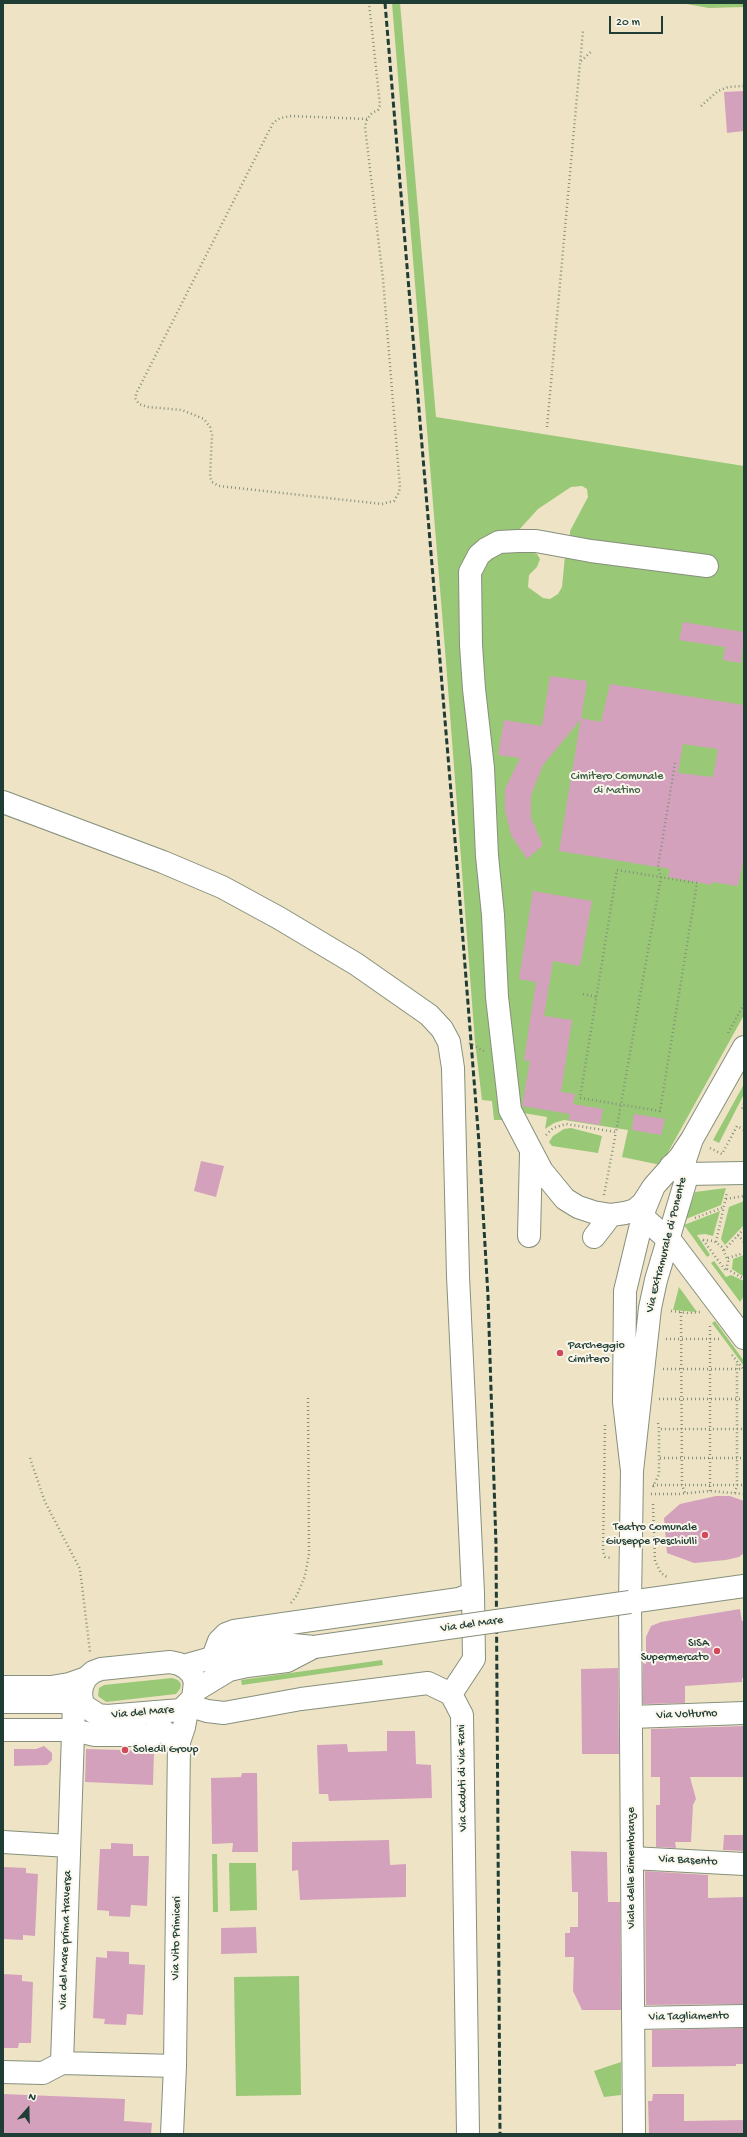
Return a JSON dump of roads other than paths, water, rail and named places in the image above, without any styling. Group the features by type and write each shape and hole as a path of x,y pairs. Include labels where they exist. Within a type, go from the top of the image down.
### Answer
{"street":[{"path":"706,566 591,551 536,541 499,542 486,549 479,555 470,572 471,645 483,768 487,856 493,915 497,997 510,1110 531,1153 555,1188 565,1198 578,1207 606,1214 639,1214 670,1233 744,1338"},
{"path":"3,802 163,862 222,887 273,914 356,964 429,1015 442,1029 449,1042 452,1068 458,1276 473,1593 474,1659 451,1694 428,1683 301,1699 224,1713 207,1711 192,1698 195,1682 192,1674 183,1666"},
{"name":"Via Extramurale di Ponente","path":"632,1471 624,1402 625,1291 639,1214 645,1208 654,1186 678,1170 692,1139 744,1047"},
{"path":"529,1236 531,1153"},
{"path":"678,1170 744,1173"},
{"name":"Via Extramurale di Ponente","path":"630,1602 632,1471 641,1402 643,1368 650,1308 685,1183 678,1170"},
{"path":"594,1237 606,1214"},
{"name":"Via del Mare","path":"3,1687 51,1687 69,1684 101,1669 170,1662 183,1666 244,1649 283,1644 314,1647 744,1586"},
{"path":"213,1657 219,1641 226,1634 234,1631 459,1599 473,1593"},
{"name":"Viale delle Rimembranze","path":"630,1602 634,2134"},
{"name":"Via del Mare","path":"79,1704 98,1715 158,1721 181,1710 192,1698 229,1670 287,1661 314,1647"},
{"path":"3,1702 79,1704 82,1686 89,1675"},
{"name":"Via Caduti di Via Fani","path":"451,1694 462,1715 468,2134"},
{"name":"Via Vito Primiceri","path":"172,2134 175,2066 179,1742 192,1698"},
{"name":"Via del Mare prima traversa","path":"62,2063 73,1730 79,1704"},
{"name":"Via Volturno","path":"631,1717 744,1713"},
{"path":"3,1730 73,1730 95,1735 152,1735 158,1721 179,1742"},
{"path":"3,1842 69,1846"},
{"name":"Via Basento","path":"632,1858 744,1864"},
{"name":"Via Tagliamento","path":"633,2018 744,2016"},
{"path":"3,2072 43,2073 62,2063 175,2066"}],"railway":[{"path":"385,3 457,864 479,1143 488,1296 496,1545 500,2134"}],"place":[{"name":"Parcheggio Cimitero","path":"560,1353"},
{"name":"Teatro Comunale Giuseppe Peschiulli","path":"705,1535"},
{"name":"SISA Supermercato","path":"717,1651"},
{"name":"Soledil Group","path":"125,1750"}],"park label":[{"name":"Cimitero Comunale di Matino","path":"617,784"}]}
